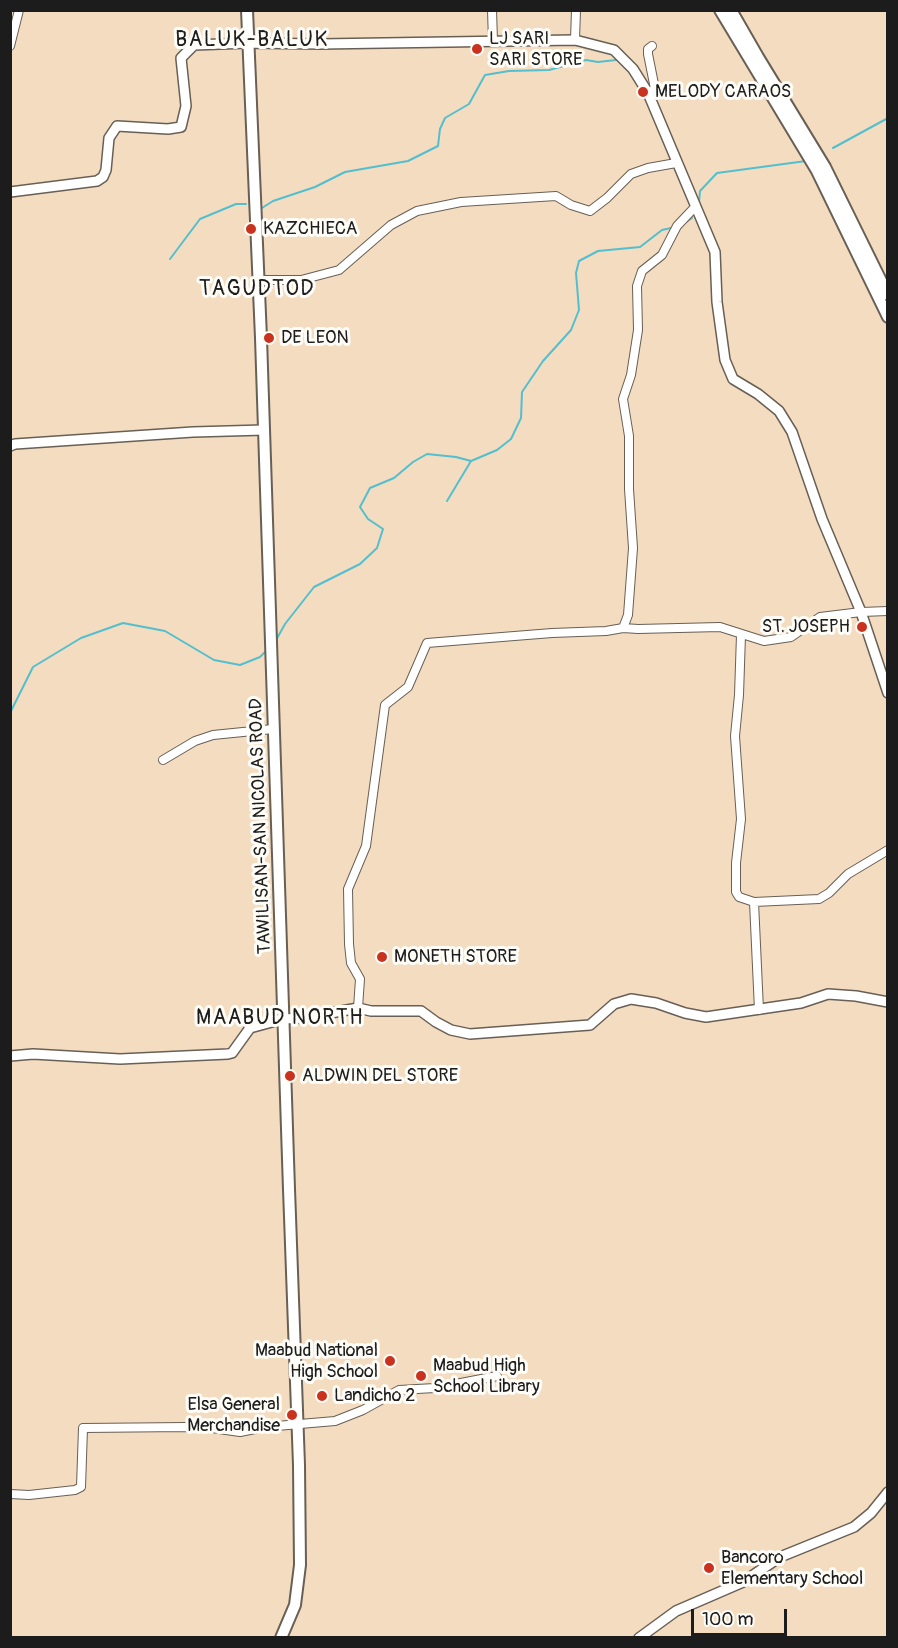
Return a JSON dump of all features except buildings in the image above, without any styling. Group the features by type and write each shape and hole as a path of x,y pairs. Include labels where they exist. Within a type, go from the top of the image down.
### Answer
{"main road":[{"name":"TAWILISAN-SAN NICOLAS ROAD","path":"247,10 300,1465 300,1565 295,1605 281,1638"},
{"path":"720,10 750,62 812,154 817,171 888,318"},
{"path":"731,10 888,295"}],"street":[{"path":"10,46 19,10"},
{"path":"492,10 493,41"},
{"path":"575,40 576,10"},
{"path":"10,192 97,181 103,177 106,170 109,138 117,126 168,129 181,127 186,106 181,58 194,45 575,40 614,50 633,69 648,93 715,252 717,302 725,360 733,380 758,394 779,411 792,432 822,519 861,612 888,693"},
{"path":"648,93 655,89 648,54 648,49 652,46"},
{"path":"258,280 300,280 339,270 391,225 417,211 461,202 556,196 571,205 590,211 631,174 676,163"},
{"path":"623,628 628,615 633,548 629,489 629,436 623,399 631,375 638,330 637,286 642,271 662,255 677,226 695,207"},
{"path":"10,446 193,432 264,430"},
{"path":"358,1008 360,979 351,963 348,889 366,846 385,705 408,687 427,643 623,628 720,627 764,641 791,637 820,617 888,611"},
{"path":"741,635 735,736 741,819 736,863 736,892 739,897 754,902 819,899 829,893 848,874 888,849"},
{"path":"163,760 195,741 213,735 273,729"},
{"path":"754,902 759,1010"},
{"path":"10,1056 33,1054 120,1059 228,1054 232,1053 250,1028 283,1018 303,1018 358,1008 371,1011 421,1011 451,1030 470,1034 590,1025 614,1004 631,999 656,1003 706,1017 801,1003 828,994 888,1002"},
{"path":"10,1494 29,1495 75,1490 81,1487 83,1428 186,1427 240,1432 265,1427 335,1421 363,1410 399,1390 435,1388 497,1376"},
{"path":"639,1638 676,1611 743,1582 780,1557 854,1527 871,1513 888,1492"}],"waterway":[{"path":"262,208 273,201 315,187 345,172 408,161 438,146 440,129 445,118 469,104 485,75 509,71 549,70 586,60 598,62 616,60"},
{"path":"833,148 888,118"},
{"path":"699,203 700,191 717,173 806,161"},
{"path":"170,259 200,219 236,204 246,204"},
{"path":"686,222 692,218"},
{"path":"275,642 285,624 314,587 360,564 377,548 383,529 368,519 360,507 370,488 394,478 427,454 471,461 497,450 511,439 521,418 522,392 543,361 571,330 579,310 576,273 579,261 598,251 640,247 662,230 671,228"},
{"path":"447,501 471,461"},
{"path":"10,713 33,667 81,638 123,623 165,631 214,660 240,665 260,657 267,650"}],"place":[{"name":"LJ SARI SARI STORE","path":"477,49"},
{"name":"MELODY CARAOS","path":"643,92"},
{"name":"KAZCHIECA","path":"251,229"},
{"name":"DE LEON","path":"269,338"},
{"name":"ST. JOSEPH","path":"862,627"},
{"name":"MONETH STORE","path":"382,957"},
{"name":"ALDWIN DEL STORE","path":"290,1076"},
{"name":"Maabud National High School","path":"390,1361"},
{"name":"Maabud High School Library","path":"421,1376"},
{"name":"Landicho 2","path":"322,1396"},
{"name":"Elsa General Merchandise","path":"292,1415"},
{"name":"Bancoro Elementary School","path":"709,1568"}],"district":[{"name":"BALUK-BALUK","path":"252,41"},
{"name":"TAGUDTOD","path":"257,290"},
{"name":"MAABUD NORTH","path":"280,1019"}]}
